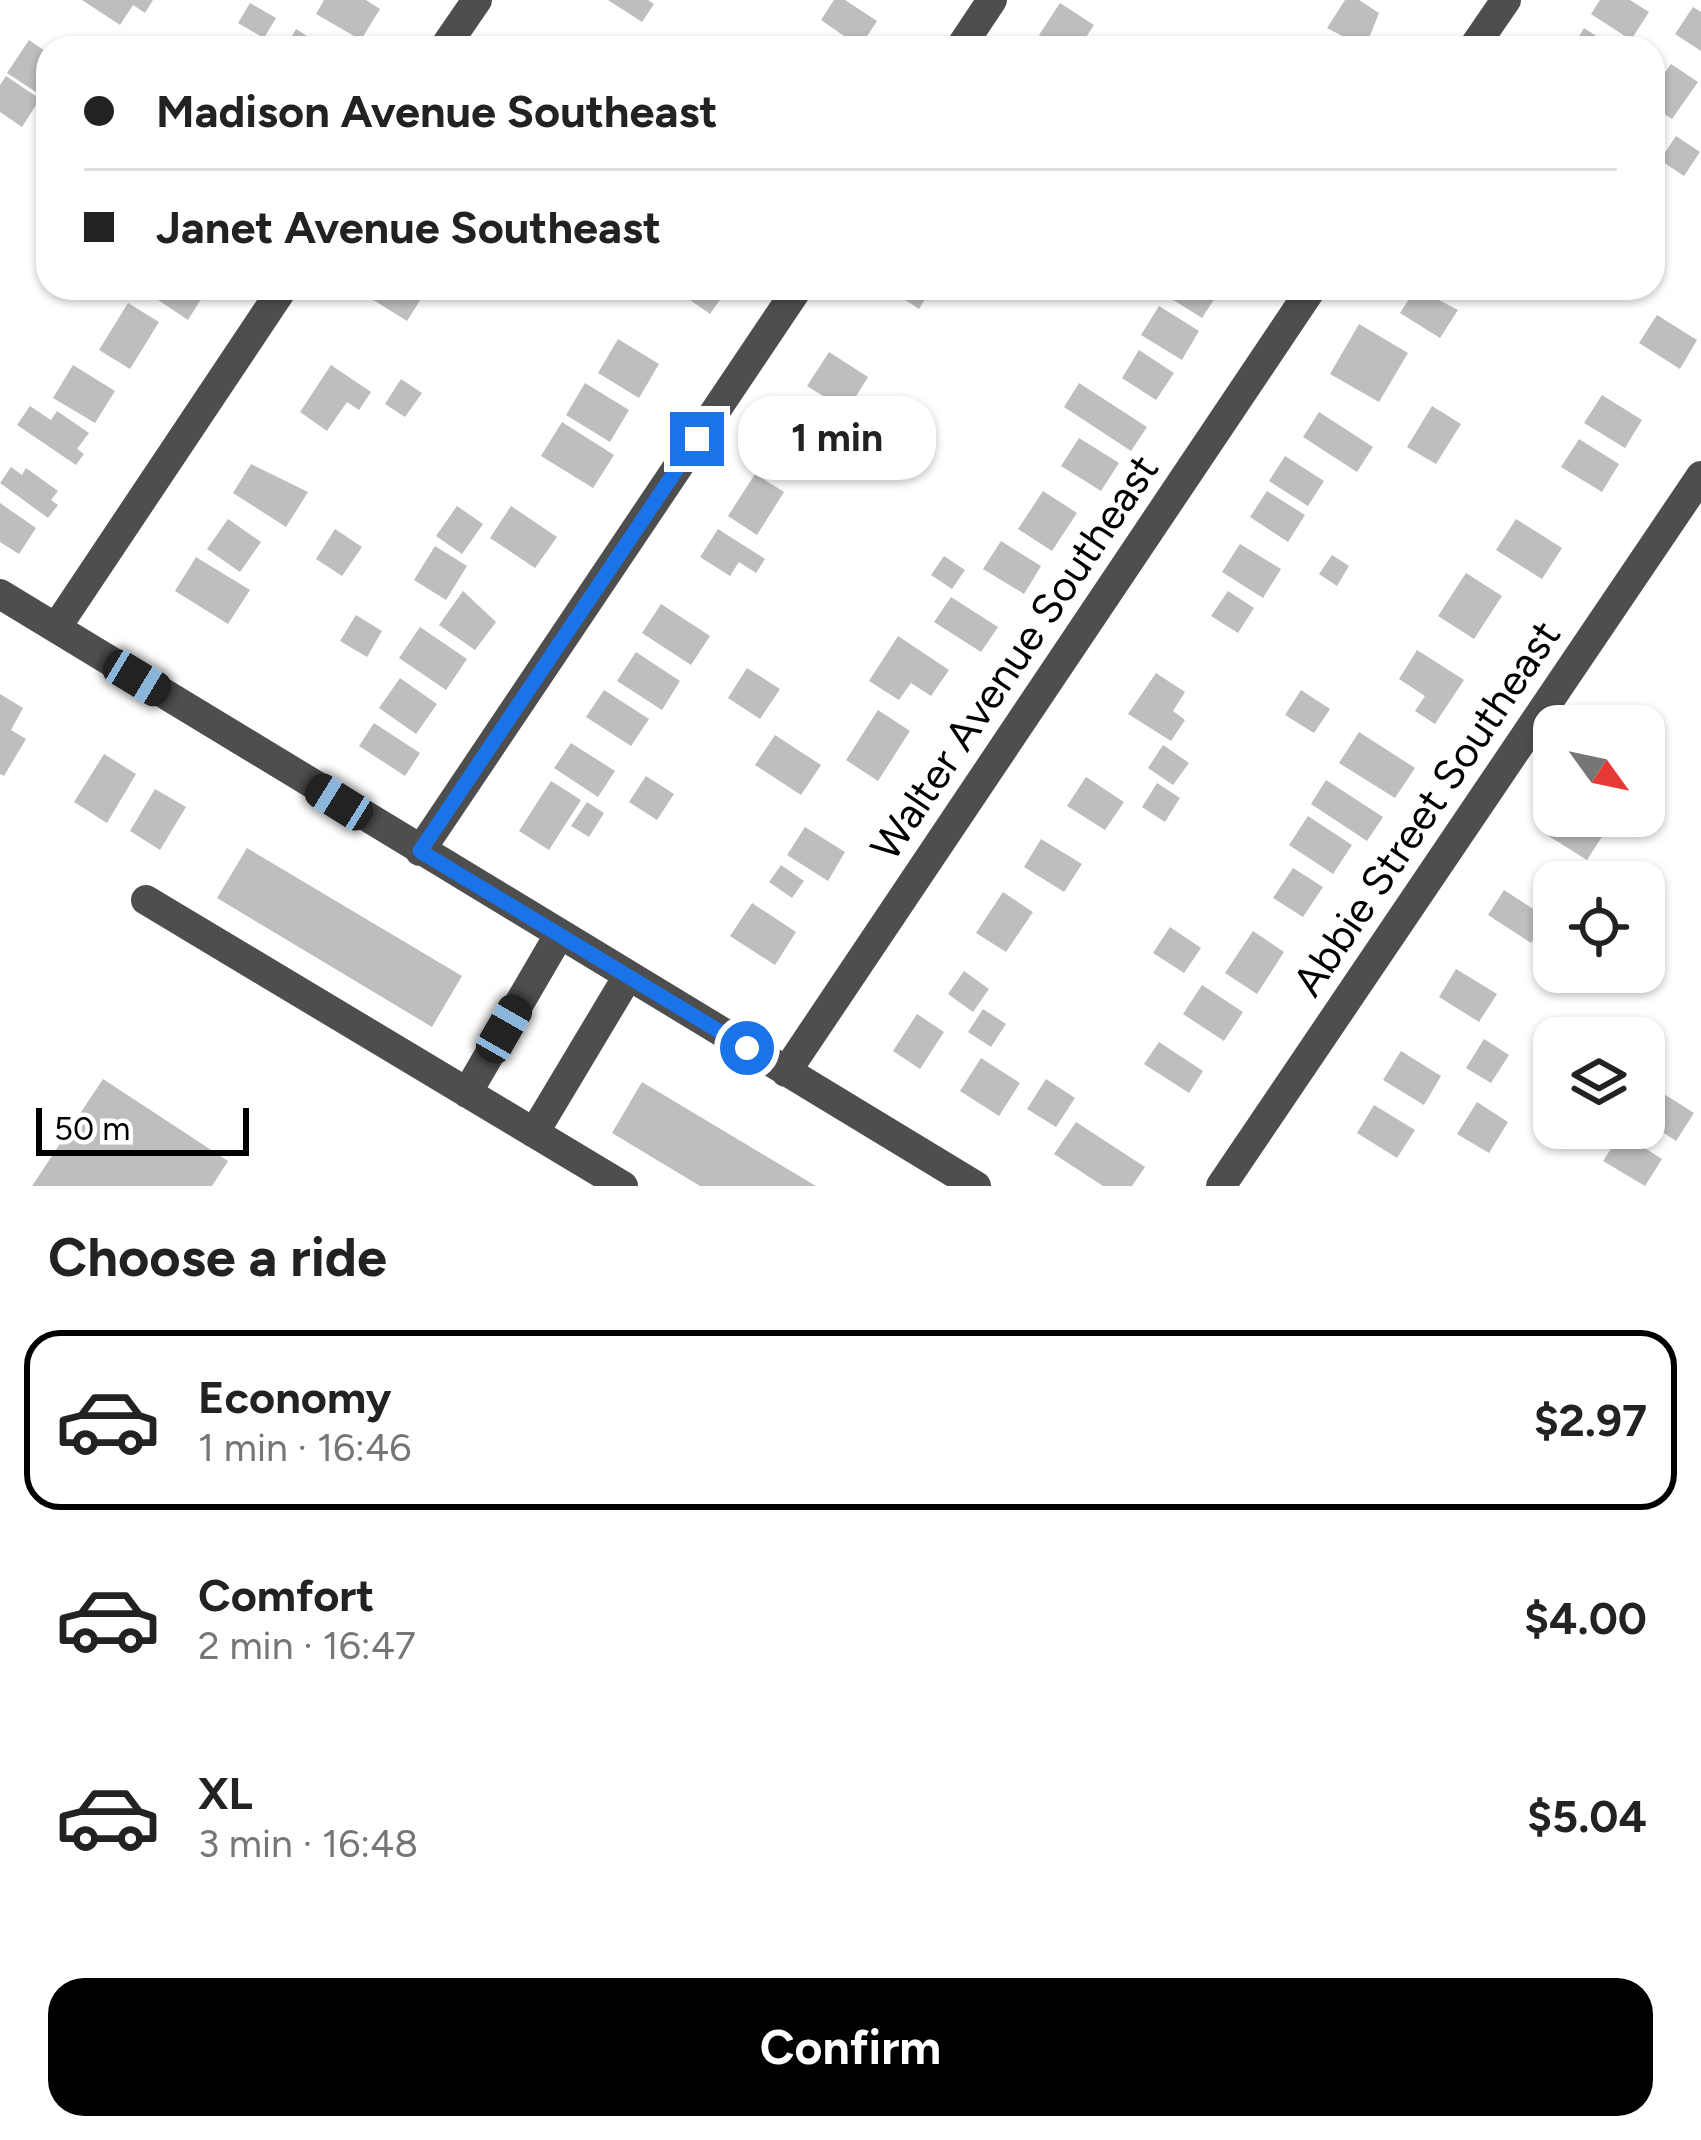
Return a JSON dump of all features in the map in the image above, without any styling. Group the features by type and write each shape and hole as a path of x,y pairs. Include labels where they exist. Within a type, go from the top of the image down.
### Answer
{"street":[{"path":"452,36 476,0"},
{"path":"968,36 992,0"},
{"path":"1481,36 1505,0"},
{"path":"56,628 275,300"},
{"path":"420,851 790,300"},
{"name":"Walter Avenue Southeast","path":"786,1072 1304,300"},
{"name":"Abbie Street Southeast","path":"1221,1186 1701,476"},
{"path":"0,594 976,1186"},
{"path":"146,900 623,1186"},
{"path":"467,1093 559,935"},
{"path":"534,1132 628,976"}],"building":[{"path":"82,0 153,0 145,13 133,5 120,25"},
{"path":"324,0 366,0 380,9 363,36 354,36 316,14"},
{"path":"608,0 648,0 654,4 642,22"},
{"path":"834,0 845,0 877,21 867,36 844,36 821,20"},
{"path":"1345,0 1359,0 1379,13 1370,36 1342,36 1327,28"},
{"path":"1600,0 1630,0 1649,12 1634,36 1625,36 1591,14"},
{"path":"250,3 276,18 265,36 238,23"},
{"path":"1060,3 1094,25 1087,36 1039,35"},
{"path":"1693,7 1701,12 1701,51 1675,34"},
{"path":"29,40 36,45 36,92 7,73"},
{"path":"1671,64 1698,82 1672,119 1665,114 1665,72"},
{"path":"6,76 36,96 36,105 22,127 0,112 0,85"},
{"path":"1676,136 1700,152 1684,176 1665,163 1665,152"},
{"path":"158,300 200,300 188,320"},
{"path":"373,300 420,300 407,321"},
{"path":"690,300 720,300 710,314"},
{"path":"1173,300 1214,300 1202,318"},
{"path":"1408,300 1439,300 1458,310 1440,338 1400,313"},
{"path":"128,303 159,322 130,369 99,350"},
{"path":"1159,306 1199,331 1182,360 1141,335"},
{"path":"1657,315 1697,340 1680,369 1639,343"},
{"path":"1359,324 1408,353 1379,402 1330,374"},
{"path":"618,339 659,364 639,398 598,373"},
{"path":"1139,350 1174,373 1156,400 1122,378"},
{"path":"829,352 868,377 847,411 807,386"},
{"path":"73,365 115,391 95,423 53,398"},
{"path":"331,365 371,392 359,410 347,402 327,431 300,412"},
{"path":"401,379 422,393 405,417 385,404"},
{"path":"585,383 629,410 610,442 566,415"},
{"path":"1079,383 1147,427 1131,451 1064,407"},
{"path":"1602,395 1642,420 1625,448 1584,423"},
{"path":"30,406 51,420 57,411 89,433 77,449 84,454 76,465 17,425"},
{"path":"1432,406 1461,424 1436,464 1407,447"},
{"path":"1319,412 1373,447 1357,472 1303,437"},
{"path":"562,422 614,455 593,488 541,456"},
{"path":"1079,438 1119,463 1101,491 1061,466"},
{"path":"1579,439 1619,464 1602,492 1561,467"},
{"path":"1285,456 1324,481 1308,506 1269,481"},
{"path":"251,464 308,492 286,527 233,493"},
{"path":"11,467 22,475 26,468 58,491 51,500 58,505 48,518 0,483"},
{"path":"755,474 784,492 757,535 728,516"},
{"path":"1043,491 1077,513 1052,551 1018,529"},
{"path":"1267,491 1305,515 1288,542 1250,517"},
{"path":"0,503 36,528 19,554 0,542"},
{"path":"457,506 483,524 462,554 436,536"},
{"path":"511,506 557,537 535,568 490,538"},
{"path":"228,519 261,542 240,572 207,549"},
{"path":"1516,519 1562,548 1542,579 1496,550"},
{"path":"335,529 362,547 342,576 316,559"},
{"path":"718,529 765,559 756,573 739,562 730,576 700,557"},
{"path":"1001,541 1041,566 1024,594 983,569"},
{"path":"1240,544 1281,569 1263,598 1222,572"},
{"path":"435,546 467,566 446,600 414,580"},
{"path":"1332,555 1349,566 1337,586 1319,574"},
{"path":"944,556 965,570 952,589 931,575"},
{"path":"196,557 250,590 228,624 175,591"},
{"path":"1466,573 1502,596 1474,639 1438,616"},
{"path":"463,591 496,622 475,650 439,625"},
{"path":"1228,591 1254,608 1238,633 1211,616"},
{"path":"951,597 998,627 981,652 934,622"},
{"path":"661,604 710,636 691,665 642,633"},
{"path":"356,615 382,631 367,657 340,641"},
{"path":"420,627 467,659 446,690 399,658"},
{"path":"898,636 949,670 931,696 911,683 899,700 869,681"},
{"path":"1417,650 1464,680 1435,724 1415,711 1425,696 1399,679"},
{"path":"636,652 680,681 662,710 617,681"},
{"path":"747,668 780,689 760,719 728,698"},
{"path":"1156,673 1185,692 1173,711 1185,720 1171,741 1128,714"},
{"path":"400,678 437,704 416,734 379,708"},
{"path":"604,690 649,719 631,746 586,717"},
{"path":"1301,690 1330,709 1314,733 1285,715"},
{"path":"0,694 23,708 11,730 26,739 4,776 0,774"},
{"path":"878,710 910,731 878,781 846,760"},
{"path":"374,723 420,753 405,776 359,746"},
{"path":"1359,732 1415,768 1395,798 1339,763"},
{"path":"775,735 821,765 801,795 755,765"},
{"path":"571,743 615,771 598,797 554,768"},
{"path":"1163,745 1189,763 1173,785 1148,768"},
{"path":"104,754 136,774 107,823 74,802"},
{"path":"646,776 674,794 657,820 629,802"},
{"path":"1086,777 1124,802 1105,830 1067,806"},
{"path":"1326,780 1383,817 1367,841 1311,804"},
{"path":"551,781 581,800 549,850 519,831"},
{"path":"1157,783 1180,798 1165,822 1142,807"},
{"path":"155,789 186,807 160,850 130,831"},
{"path":"587,802 604,813 589,837 571,826"},
{"path":"1308,816 1352,845 1333,874 1289,845"},
{"path":"805,827 845,852 828,881 787,855"},
{"path":"1550,837 1602,837 1587,860"},
{"path":"1041,839 1082,864 1064,892 1024,867"},
{"path":"247,848 462,976 432,1027 217,898"},
{"path":"781,865 804,881 792,898 769,882"},
{"path":"1293,868 1323,887 1303,917 1273,898"},
{"path":"1504,890 1533,909 1533,940 1531,943 1488,915"},
{"path":"1003,892 1033,912 1006,952 976,933"},
{"path":"752,903 796,932 775,965 730,936"},
{"path":"1170,927 1201,948 1184,973 1153,953"},
{"path":"1253,931 1284,952 1257,994 1225,973"},
{"path":"1456,969 1497,994 1479,1022 1439,997"},
{"path":"964,971 989,989 973,1012 948,994"},
{"path":"1202,985 1243,1012 1224,1041 1183,1014"},
{"path":"983,1009 1006,1024 991,1047 968,1032"},
{"path":"917,1014 944,1032 920,1069 893,1051"},
{"path":"1484,1039 1509,1055 1491,1083 1466,1068"},
{"path":"1159,1042 1203,1071 1189,1093 1144,1064"},
{"path":"1401,1051 1441,1076 1424,1105 1383,1080"},
{"path":"981,1058 1020,1083 999,1116 960,1091"},
{"path":"103,1079 228,1161 212,1186 32,1186"},
{"path":"1046,1079 1075,1098 1056,1127 1027,1109"},
{"path":"642,1082 816,1186 700,1186 612,1133"},
{"path":"1665,1095 1694,1113 1676,1141 1665,1134"},
{"path":"1477,1102 1508,1122 1489,1153 1457,1134"},
{"path":"1374,1105 1415,1130 1397,1158 1357,1133"},
{"path":"1076,1122 1145,1167 1132,1186 1103,1186 1054,1154"},
{"path":"1611,1149 1646,1149 1662,1159 1645,1186 1603,1161"}],"route":[{"path":"697,439 420,851 747,1048"}]}
